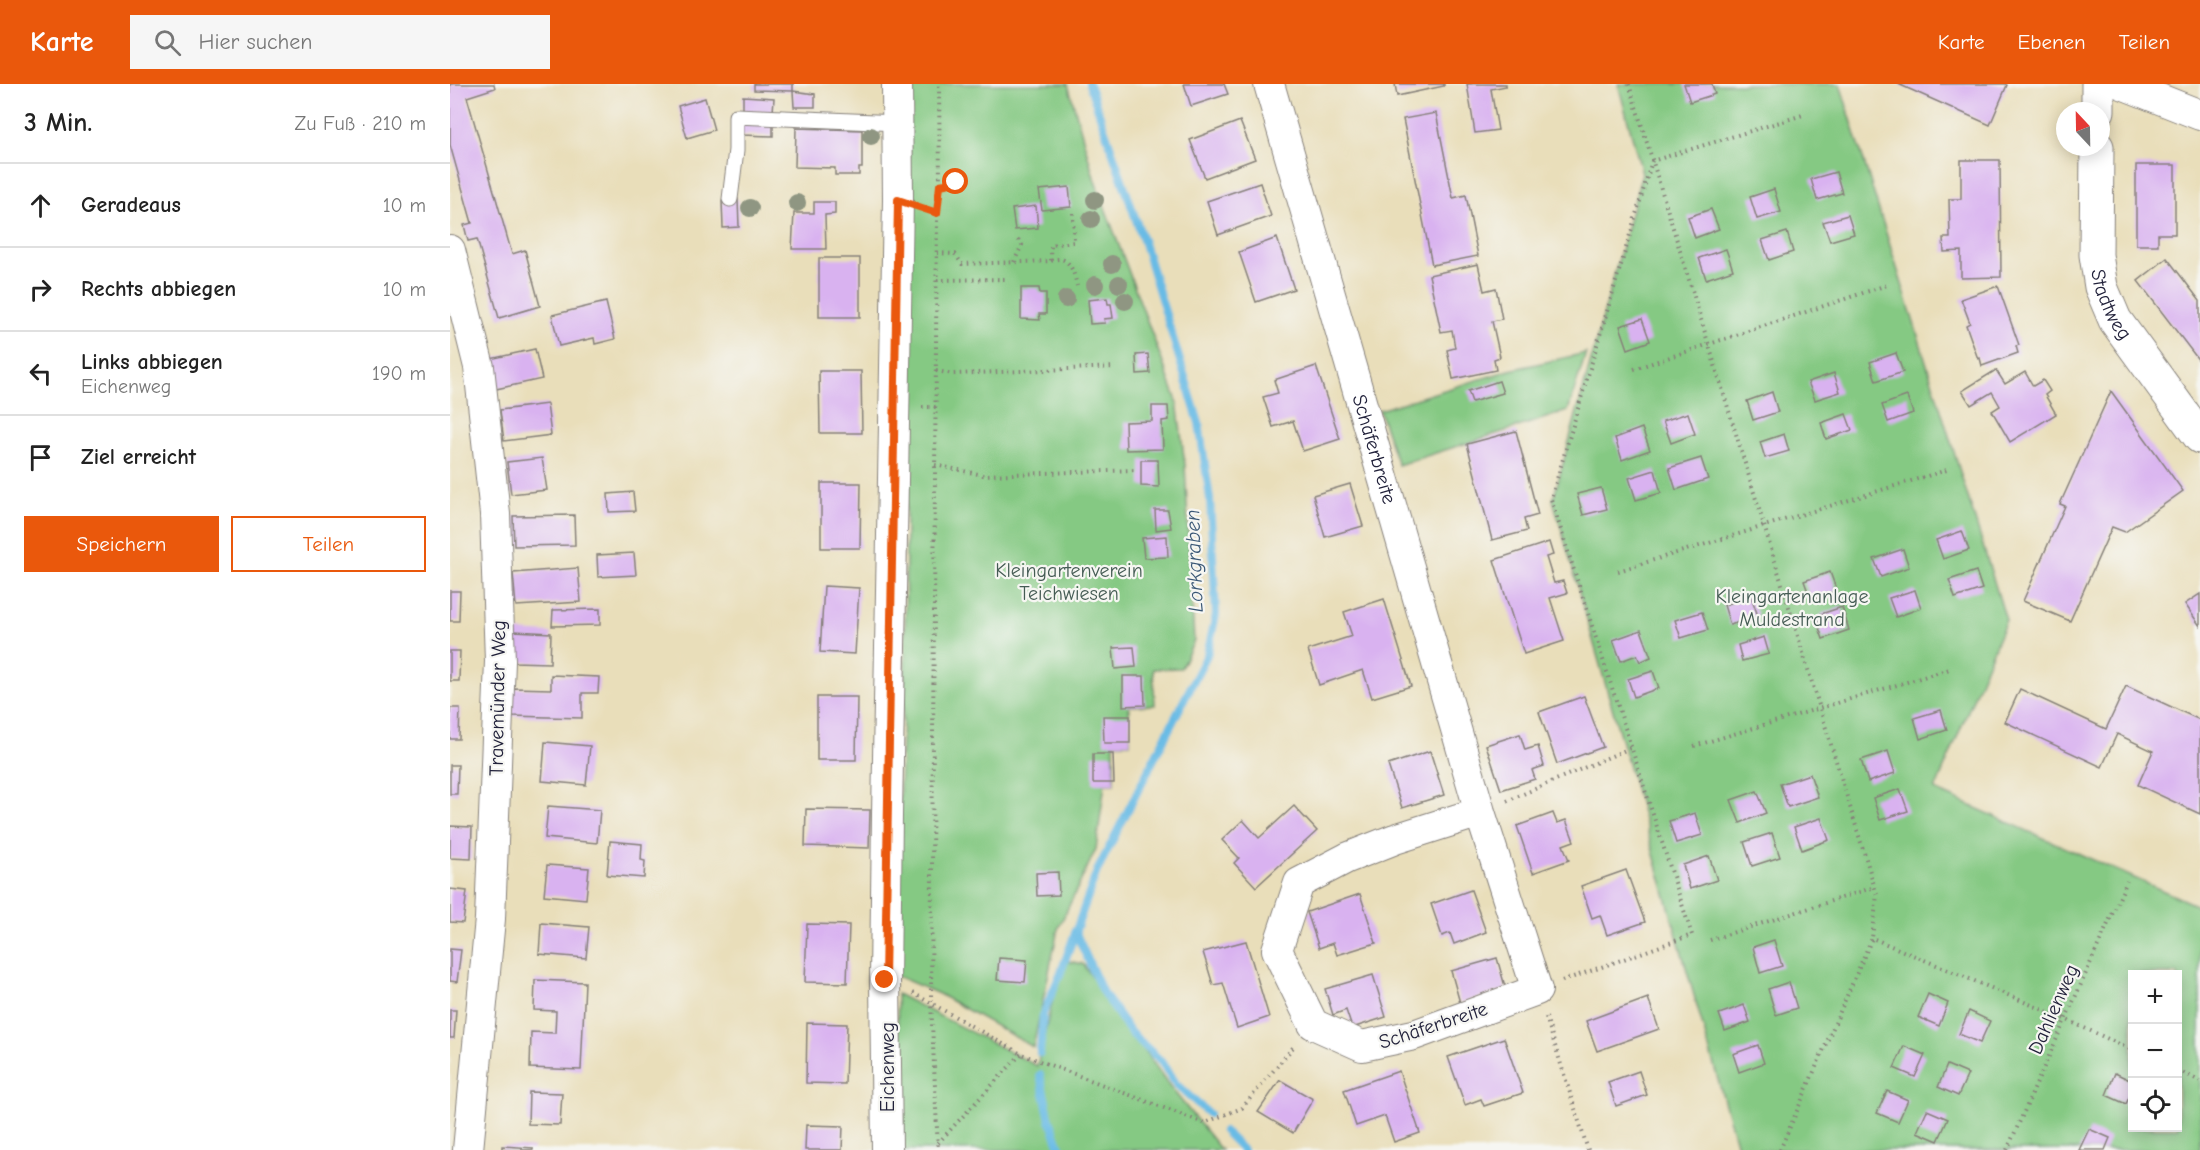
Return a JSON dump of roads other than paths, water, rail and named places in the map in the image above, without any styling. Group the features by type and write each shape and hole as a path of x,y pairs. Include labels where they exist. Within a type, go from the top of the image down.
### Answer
{"street":[{"name":"Eichenweg","path":"887,1150 885,980 898,200 897,84"},
{"name":"Schäferbreite","path":"1269,84 1480,812 1537,990 1414,1035 1362,1046 1313,1024 1277,950 1299,883 1347,858 1395,839 1480,812"},
{"path":"2098,84 2098,102"},
{"path":"2122,84 2200,116"},
{"name":"Stadtweg","path":"2097,156 2096,255 2101,287 2115,320 2200,437"},
{"name":"Travemünder Weg","path":"450,250 479,367 495,514 500,661 490,919 468,1150"}],"lane":[{"path":"730,199 736,150 736,116 898,123"}],"waterway":[{"name":"Lorkgraben","path":"1040,1053 1043,1014 1061,972 1097,871 1207,655 1216,615 1210,499 1199,423 1144,243 1089,84"},
{"path":"1075,931 1102,991 1131,1033 1160,1060 1176,1084 1209,1114"},
{"name":"Lorkgraben","path":"1040,1075 1050,1120 1061,1150"},
{"path":"1224,1131 1243,1150"}],"park label":[{"name":"Kleingartenverein Teichwiesen","path":"1069,582"},
{"name":"Kleingartenanlage Muldestrand","path":"1792,608"}]}
